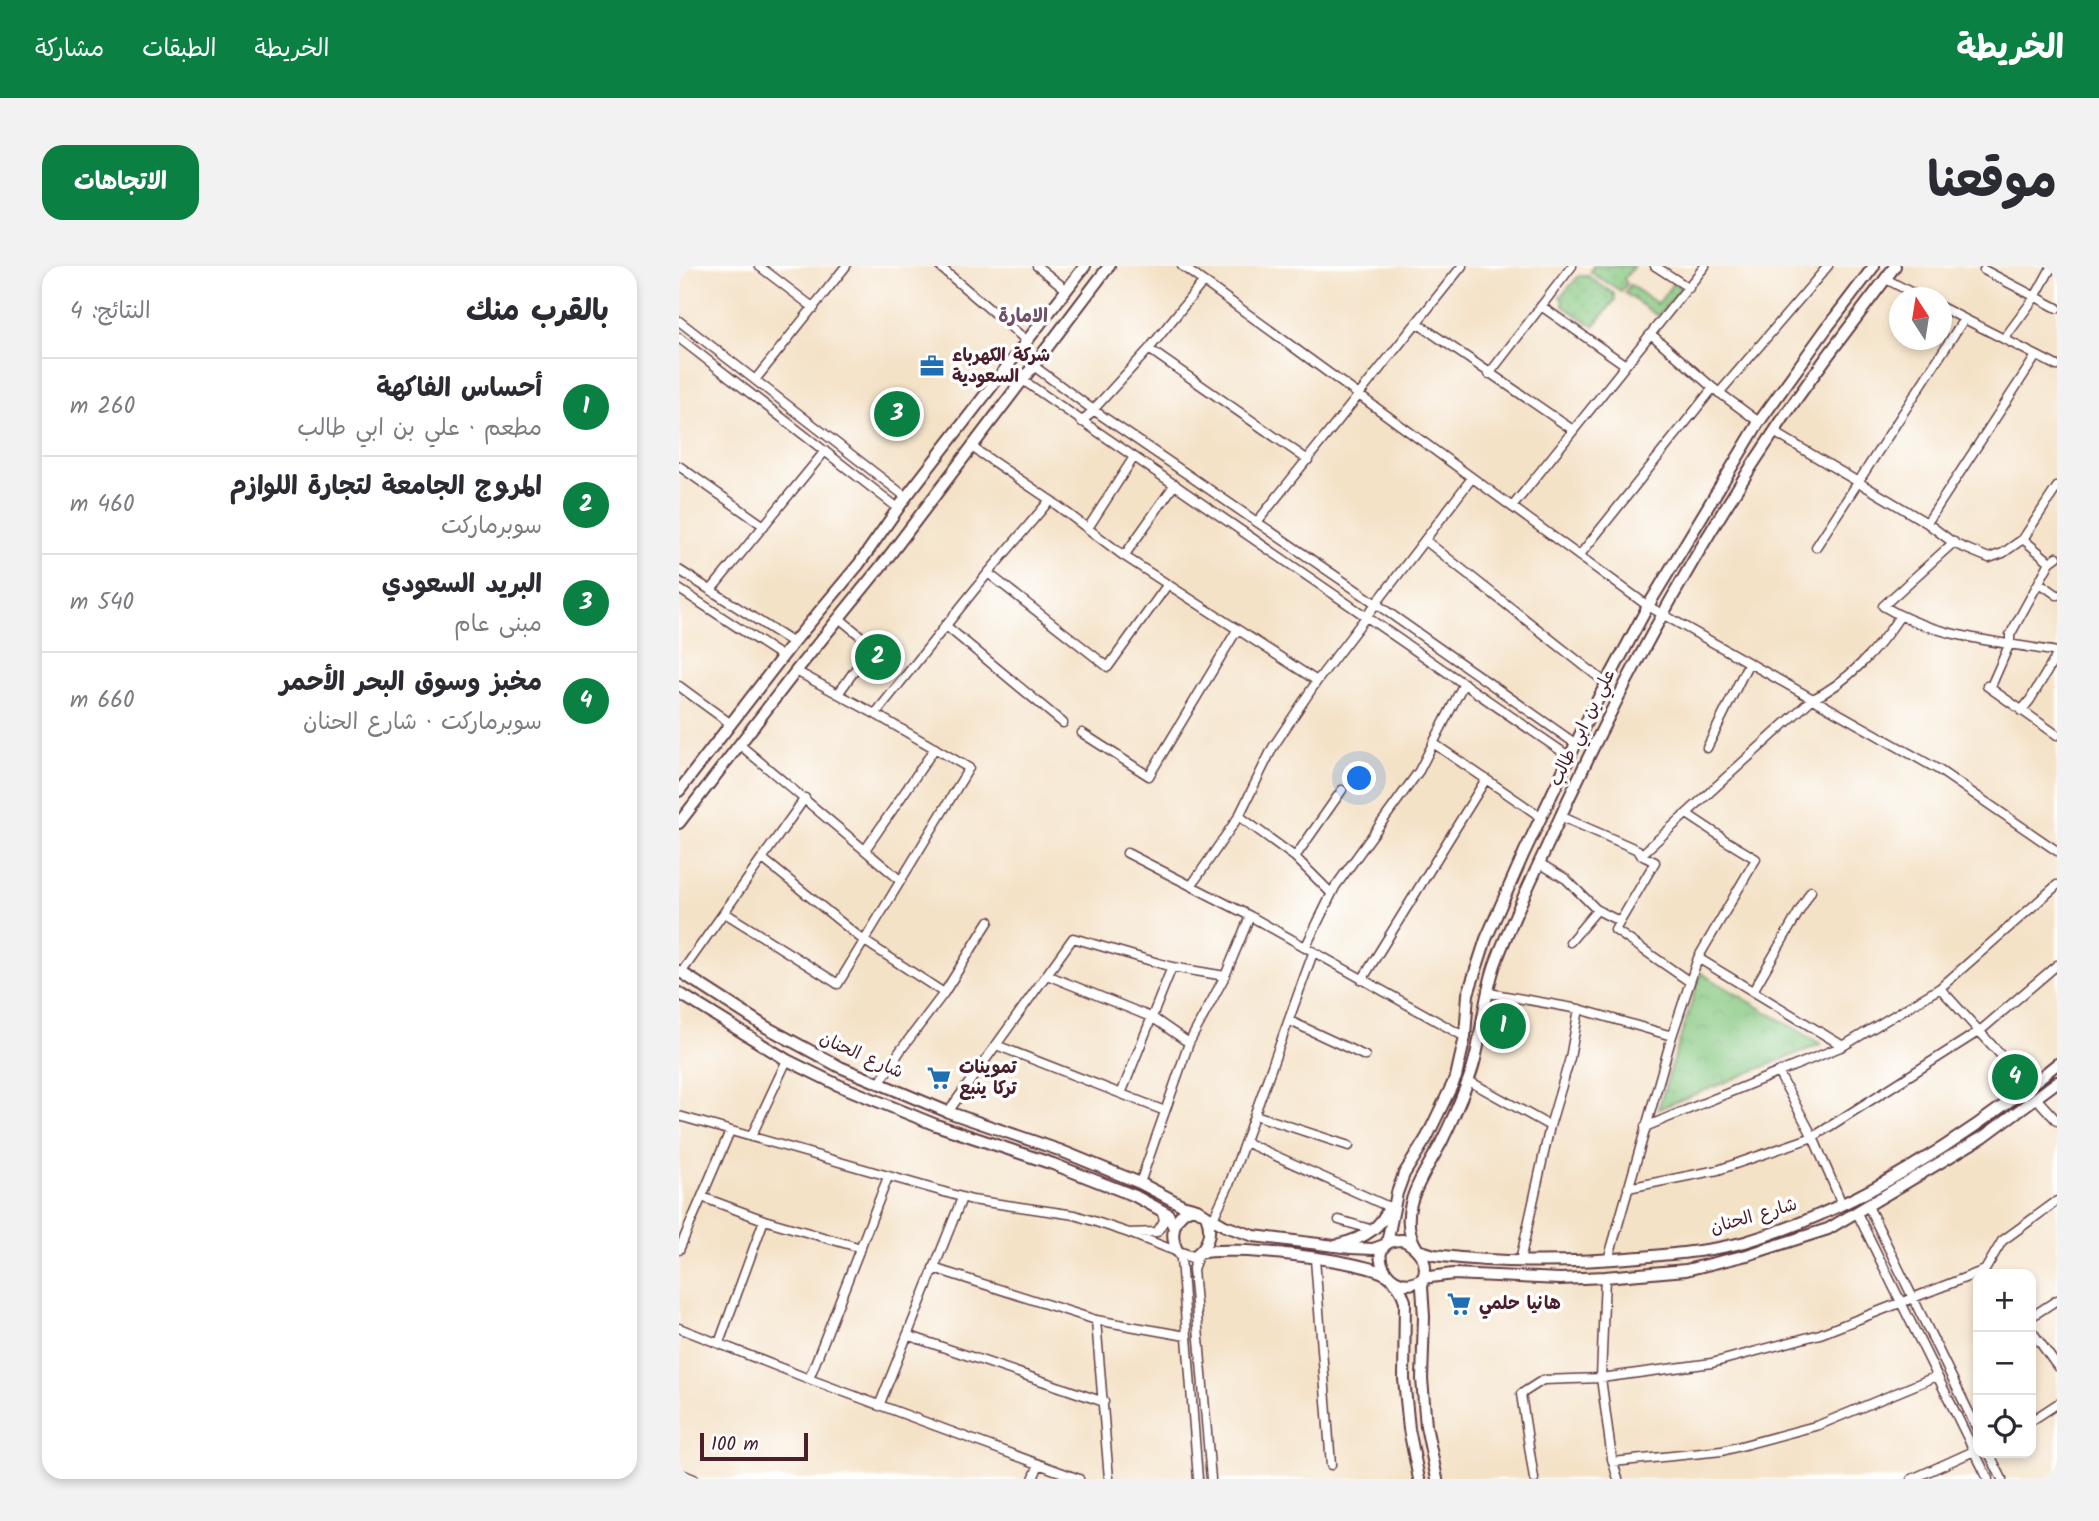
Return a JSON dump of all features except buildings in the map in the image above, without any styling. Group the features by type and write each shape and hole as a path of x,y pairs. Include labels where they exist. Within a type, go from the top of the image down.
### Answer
{"main road":[{"path":"679,791 793,643 859,564 906,497 1086,266"},
{"path":"679,822 973,448 1109,266"},
{"name":"علي بن ابي طالب","path":"1385,1244 1397,1193 1456,1077 1465,1037 1465,1007 1486,939 1606,683 1647,606 1759,422 1874,266"},
{"name":"علي بن ابي طالب","path":"1418,1250 1412,1242 1408,1217 1414,1191 1441,1142 1469,1081 1494,965 1615,701 1705,539 1774,432 1895,266"},
{"name":"شارع الحنان","path":"680,972 802,1048 879,1084 948,1112 1059,1150 1140,1183 1238,1232 1373,1249 1385,1244"},
{"name":"شارع الحنان","path":"679,993 787,1060 886,1106 1053,1164 1135,1196 1168,1214 1174,1228"},
{"name":"شارع الحنان","path":"1418,1250 1450,1257 1559,1263 1683,1254 1744,1242 1821,1215 1884,1182 1976,1125 2057,1064"},
{"name":"شارع الحنان","path":"1424,1276 1453,1274 1560,1279 1605,1277 1686,1270 1747,1255 1828,1228 1857,1213 1983,1138 2057,1082"},
{"path":"1327,1245 1352,1241 1373,1230 1386,1216 1397,1193"},
{"path":"1199,1253 1208,1238 1207,1216 1181,1213 1174,1228 1173,1239 1178,1252 1192,1257 1210,1251 1236,1250 1362,1265 1398,1282 1410,1284 1424,1276"},
{"path":"1419,1479 1409,1429 1404,1379 1405,1301 1382,1264 1381,1250 1385,1244 1403,1240 1418,1250 1423,1259 1422,1379 1426,1426 1437,1479"}],"street":[{"path":"759,266 814,308"},
{"path":"755,380 846,266"},
{"path":"1037,266 1067,290"},
{"path":"1181,266 1647,606 1939,770 2057,851"},
{"path":"1257,522 1462,266"},
{"path":"1489,374 1572,266"},
{"path":"1655,266 1689,288"},
{"path":"1512,507 1705,266"},
{"path":"1579,556 1716,391 1828,266"},
{"path":"2004,340 2035,297 2052,266"},
{"path":"943,267 1027,341"},
{"path":"1984,270 2057,308"},
{"path":"1886,279 1901,287"},
{"path":"1082,422 1149,349 1203,282"},
{"path":"1541,306 1624,364"},
{"path":"1952,313 2057,366"},
{"path":"1816,547 1964,319"},
{"path":"679,321 906,497"},
{"path":"1417,323 1573,430"},
{"path":"1652,335 1716,391 1759,422"},
{"path":"680,342 898,508"},
{"path":"1149,349 1308,460"},
{"path":"1927,523 2036,356"},
{"path":"1035,367 1576,744"},
{"path":"1024,381 1570,757"},
{"path":"1774,432 1857,484 1927,523 1954,542 1989,558 2003,553 2023,539 2057,487"},
{"path":"973,448 1050,500 1124,556 1317,681"},
{"path":"711,590 825,451"},
{"path":"1088,528 1134,457"},
{"path":"679,466 764,526"},
{"path":"1191,886 1239,816 1273,747 1317,681 1472,478"},
{"path":"1124,556 1175,484"},
{"path":"876,714 1050,500"},
{"path":"2023,539 2053,559 2010,635 2010,643 1990,685 2021,711 2057,734"},
{"path":"1426,541 1606,683"},
{"path":"1954,542 1884,606 1900,617 1964,637 2010,643 2057,654 2021,711"},
{"path":"679,570 793,643"},
{"path":"988,573 1108,667 1168,584"},
{"path":"2040,583 2057,595"},
{"path":"679,589 783,657"},
{"path":"1641,855 1811,700 1833,690 1887,636 1900,617"},
{"path":"838,694 869,650 869,643 839,618"},
{"path":"946,625 1063,723"},
{"path":"1082,733 1149,776 1237,630"},
{"path":"1707,748 1748,664"},
{"path":"725,913 838,984 969,768 796,671"},
{"path":"1207,1216 1245,1142 1290,1021 1309,950 1331,893 1419,771 1464,683"},
{"path":"679,687 731,724"},
{"path":"1433,743 1541,817"},
{"path":"739,744 900,880"},
{"path":"865,850 935,748"},
{"path":"1362,980 1486,779"},
{"path":"1296,857 1342,790"},
{"path":"680,972 725,913 805,798"},
{"path":"1608,1260 1672,1036 1698,958 1756,859 1687,814"},
{"path":"1239,816 1296,857 1331,893"},
{"path":"1560,816 1638,849 1641,855 1655,862 1615,930 1690,982"},
{"path":"1127,853 1250,916 1465,1037"},
{"path":"763,859 863,940 944,993"},
{"path":"1539,863 1566,879 1597,910 1619,921"},
{"path":"1645,1127 1843,1046 1940,988 2057,885"},
{"path":"1753,991 1811,891"},
{"path":"1570,942 1597,910"},
{"path":"1140,1183 1189,1043 1225,976 1250,916"},
{"path":"879,1084 944,993 989,922"},
{"path":"948,1112 1073,938 1172,967 1225,976"},
{"path":"1698,958 1843,1046"},
{"path":"1628,1188 1718,1170 1813,1137 1981,1030 2057,965"},
{"path":"1121,1094 1172,967"},
{"path":"1047,975 1153,1018 1189,1043"},
{"path":"1940,988 1981,1030 2029,1086"},
{"path":"1489,993 1579,1009 1672,1036"},
{"path":"1520,1261 1551,1126 1570,1058 1579,1009"},
{"path":"1290,1021 1365,1056"},
{"path":"996,1045 1165,1111"},
{"path":"751,1137 787,1060"},
{"path":"1777,1072 1813,1137 1842,1204"},
{"path":"1469,1081 1551,1126"},
{"path":"2036,1098 2057,1121"},
{"path":"1255,1115 1349,1146"},
{"path":"679,1116 962,1198 1075,1215 1178,1252 1182,1265 1198,1479"},
{"path":"679,1250 730,1131"},
{"path":"1245,1142 1389,1207"},
{"path":"809,1379 888,1177"},
{"path":"702,1197 764,1220 861,1248"},
{"path":"879,1405 962,1198"},
{"path":"1988,1269 2002,1241 2057,1202"},
{"path":"1868,1206 1973,1421"},
{"path":"1129,1233 1157,1232 1164,1220 1162,1211"},
{"path":"1857,1213 1973,1449"},
{"path":"719,1343 764,1220"},
{"path":"1339,1220 1373,1230"},
{"path":"1199,1253 1193,1269 1211,1479"},
{"path":"1315,1259 1331,1465"},
{"path":"933,1268 1096,1320 1186,1336"},
{"path":"1605,1277 1601,1378 1613,1462 1618,1479"},
{"path":"1534,1479 1521,1394 1543,1380 1601,1378 1712,1363 1820,1334 1901,1301 1973,1277"},
{"path":"2036,1314 2057,1300"},
{"path":"1096,1320 1109,1479"},
{"path":"679,1328 1079,1479"},
{"path":"2032,1332 2057,1366"},
{"path":"907,1335 1104,1402"},
{"path":"1613,1462 1723,1451 1819,1425 1937,1376"},
{"path":"2036,1418 2057,1404"},
{"path":"1912,1479 1973,1451"},
{"path":"1978,1458 1988,1479"},
{"path":"1992,1458 2002,1479"},
{"path":"1033,1479 1039,1464"},
{"path":"679,1473 694,1479"}],"green space":[{"path":"1593,266 1634,266 1624,279 1627,284 1621,291 1590,272"},
{"path":"1579,276 1588,276 1614,294 1615,300 1594,326 1563,306 1560,297"},
{"path":"1673,283 1681,288 1658,316 1625,293 1630,285 1658,304"},
{"path":"1701,973 1821,1044 1658,1109"}],"place":[{"name":"شركة الكهرباء السعودية","path":"932,366"},
{"name":"البريد السعودي","path":"897,414"},
{"name":"المروج الجامعة لتجارة اللوازم","path":"878,657"},
{"name":"أحساس الفاكهة","path":"1503,1026"},
{"name":"مخبز وسوق البحر الأحمر","path":"2015,1077"},
{"name":"تموينات تركا ينبع","path":"939,1078"},
{"name":"هانيا حلمي","path":"1459,1304"}],"district":[{"name":"الامارة","path":"1023,317"}]}
